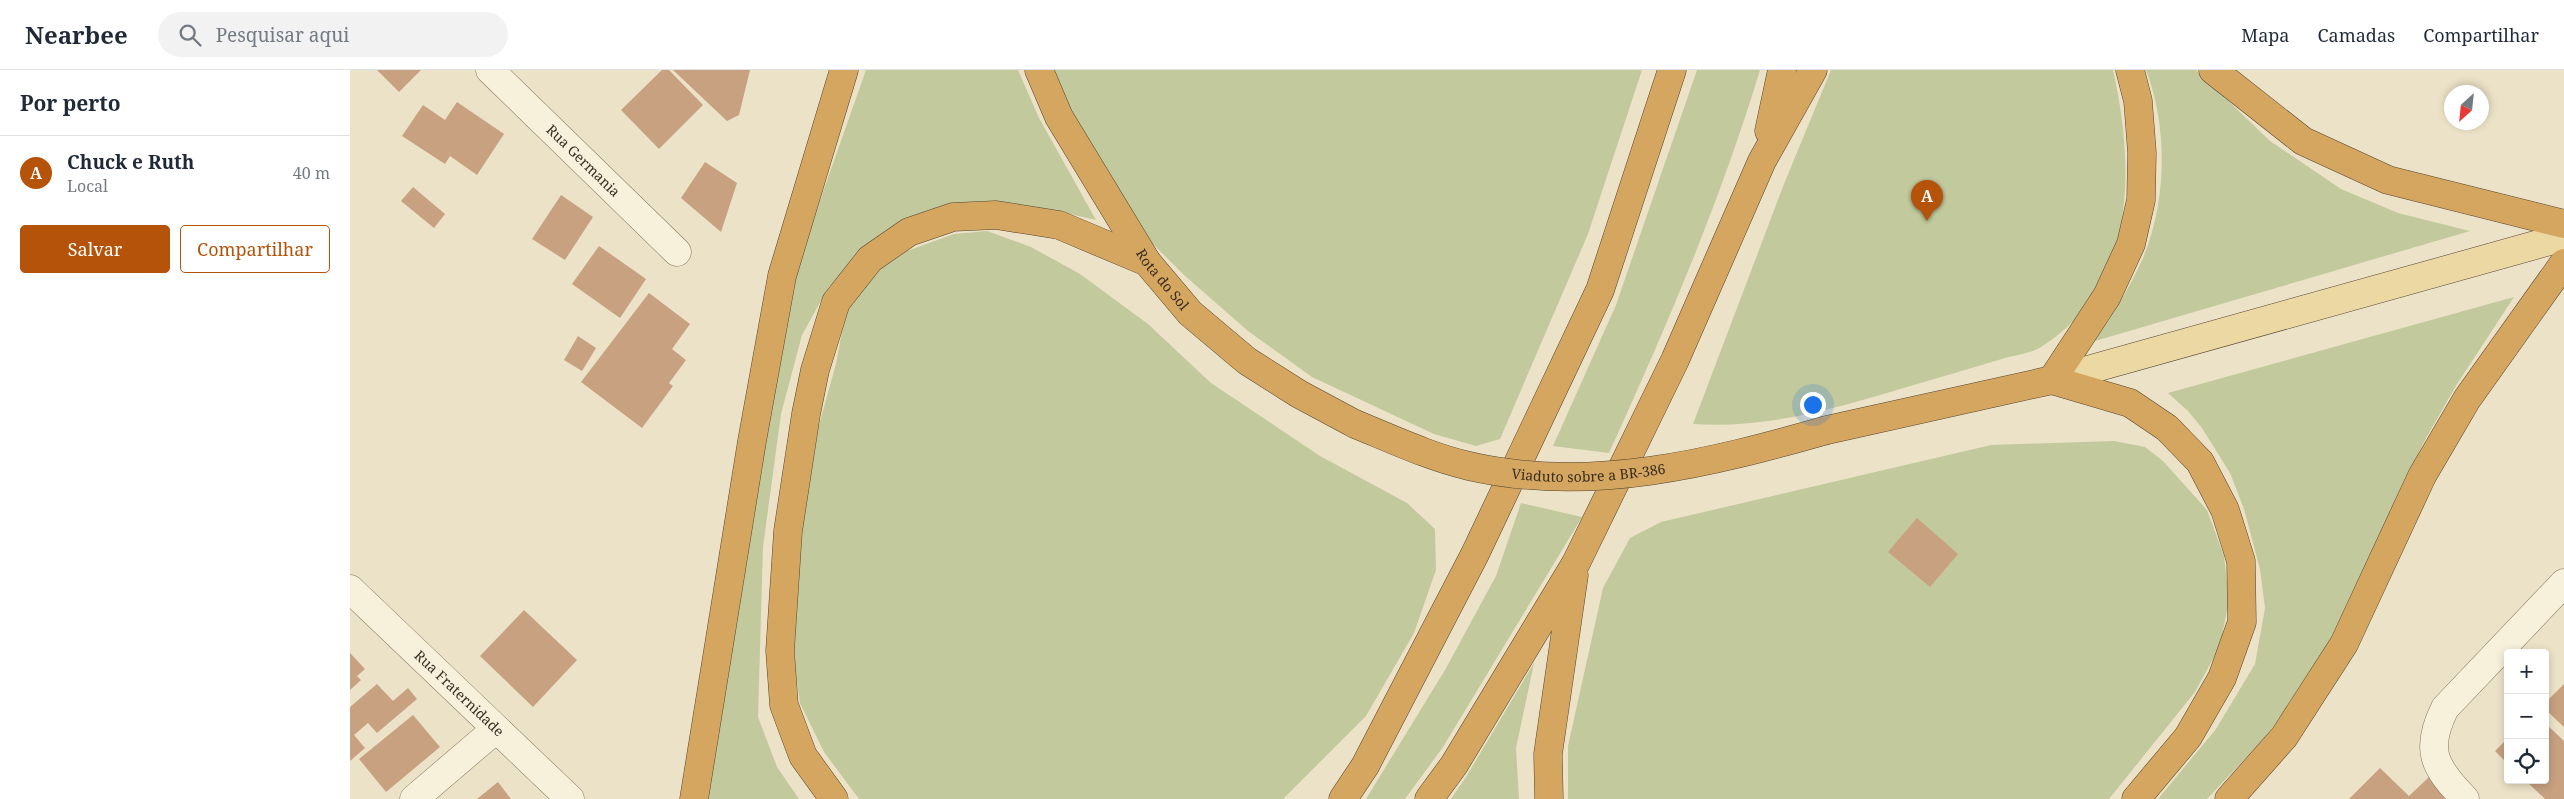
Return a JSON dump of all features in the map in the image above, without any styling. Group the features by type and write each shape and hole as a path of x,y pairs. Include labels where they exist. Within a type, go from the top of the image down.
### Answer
{"highway":[{"path":"694,799 750,450 782,276 844,70"},
{"name":"Rota do Sol","path":"1039,70 1059,116 1147,262 1190,313 1248,361 1299,394 1355,424"},
{"path":"1654,125 1660,70"},
{"path":"1343,799 1365,766 1475,554 1600,290 1672,70"},
{"path":"1762,162 1782,70"},
{"path":"1429,799 1454,765 1576,563 1675,360 1762,162 1813,70"},
{"path":"2130,70 2138,101 2142,153 2141,200 2131,244 2107,296 2052,380 2130,403 2167,428 2200,462 2225,510 2241,560 2242,622 2222,678 2188,737 2136,799"},
{"path":"2213,70 2303,141 2388,180 2564,224"},
{"path":"834,799 803,756 784,705 780,652 788,531 806,414 815,370 836,302 870,259 909,232 953,217 996,215 1059,225 1147,262"},
{"path":"2229,799 2284,737 2344,644 2422,476 2467,399 2564,263"},
{"name":"Viaduto sobre a BR-386","path":"1355,424 1413,448 1469,466 1538,475 1589,477 1649,472 1737,455 1827,430 2052,380"},
{"path":"1549,799 1548,754 1576,563"},
{"path":"1324,799 1365,766"}],"main road":[{"path":"2052,380 2564,236"}],"street":[{"name":"Rua Germania","path":"490,70 677,252"},
{"path":"2465,799 2444,777 2434,751 2435,728 2446,708 2564,583"},
{"name":"Rua Fraternidade","path":"350,588 570,799"},
{"path":"414,799 496,729"}],"green space":[{"path":"866,70 1018,70 1039,118 1096,220 1053,210 1001,205 866,249 828,288 802,335 781,414 763,547 758,717 777,767 799,799 704,799 781,311"},
{"path":"1047,70 1642,70 1588,234 1500,439 1476,446 1434,434 1312,377 1248,331 1184,275 1137,228"},
{"path":"1697,70 1760,70 1710,216 1651,359 1609,453 1553,446 1616,305"},
{"path":"1831,70 2113,70 2125,146 2125,184 2121,222 2112,259 2096,292 2073,322 2033,351 1854,402 1801,415 1748,423 1721,425 1693,424 1784,184"},
{"path":"2146,70 2196,70 2270,141 2341,189 2398,213 2470,231 2095,341 2138,269 2151,236 2157,212 2162,164 2161,140 2153,92"},
{"path":"987,231 1031,247 1080,274 1148,324 1211,383 1320,456 1407,503 1435,529 1436,570 1414,633 1366,716 1283,799 859,799 824,752 800,703 792,647 797,547 817,432 836,364 846,310 873,274 907,251 954,234"},
{"path":"2514,297 2457,384 2425,440 2384,524 2337,630 2269,733 2207,799 2158,799 2216,729 2255,664 2265,608 2260,569 2244,509 2230,473 2202,428 2188,411 2168,393"},
{"path":"2114,441 2145,447 2163,461 2207,510 2224,556 2229,600 2220,646 2195,692 2109,799 1568,799 1568,746 1603,588 1630,538 1661,522 1991,445"},
{"path":"1521,503 1582,517 1443,747 1405,799 1366,799 1445,670 1496,576"},
{"path":"1534,663 1516,748 1519,799 1451,799 1466,777"}],"building":[{"path":"377,70 421,70 399,92"},
{"path":"662,70 669,70 703,105 659,149 621,110"},
{"path":"673,70 750,70 739,115 727,121"},
{"path":"457,102 504,134 477,175 450,156 445,164 402,136 423,105 445,120"},
{"path":"705,162 737,183 721,232 681,198"},
{"path":"413,187 445,214 434,228 401,201"},
{"path":"561,195 593,217 565,260 532,239"},
{"path":"599,246 646,279 620,318 572,284"},
{"path":"649,293 690,324 672,349 686,360 669,383 673,386 642,428 581,382"},
{"path":"578,336 596,348 582,371 564,360"},
{"path":"1917,518 1958,554 1930,587 1888,552"},
{"path":"524,610 577,660 533,707 480,656"},
{"path":"350,653 365,669 357,676 361,680 350,690"},
{"path":"377,684 393,701 408,688 417,699 377,733 368,723 354,735 365,748 350,761 350,707"},
{"path":"2564,684 2564,727 2549,713 2549,699"},
{"path":"413,715 440,747 386,792 359,759"},
{"path":"2549,727 2564,741 2564,799 2545,799 2529,784 2549,784"},
{"path":"2504,742 2504,760 2495,751"},
{"path":"2380,768 2409,796 2429,777 2452,799 2349,799"},
{"path":"498,782 511,799 477,799"}],"place":[{"name":"Chuck e Ruth","path":"1927,221"}]}
